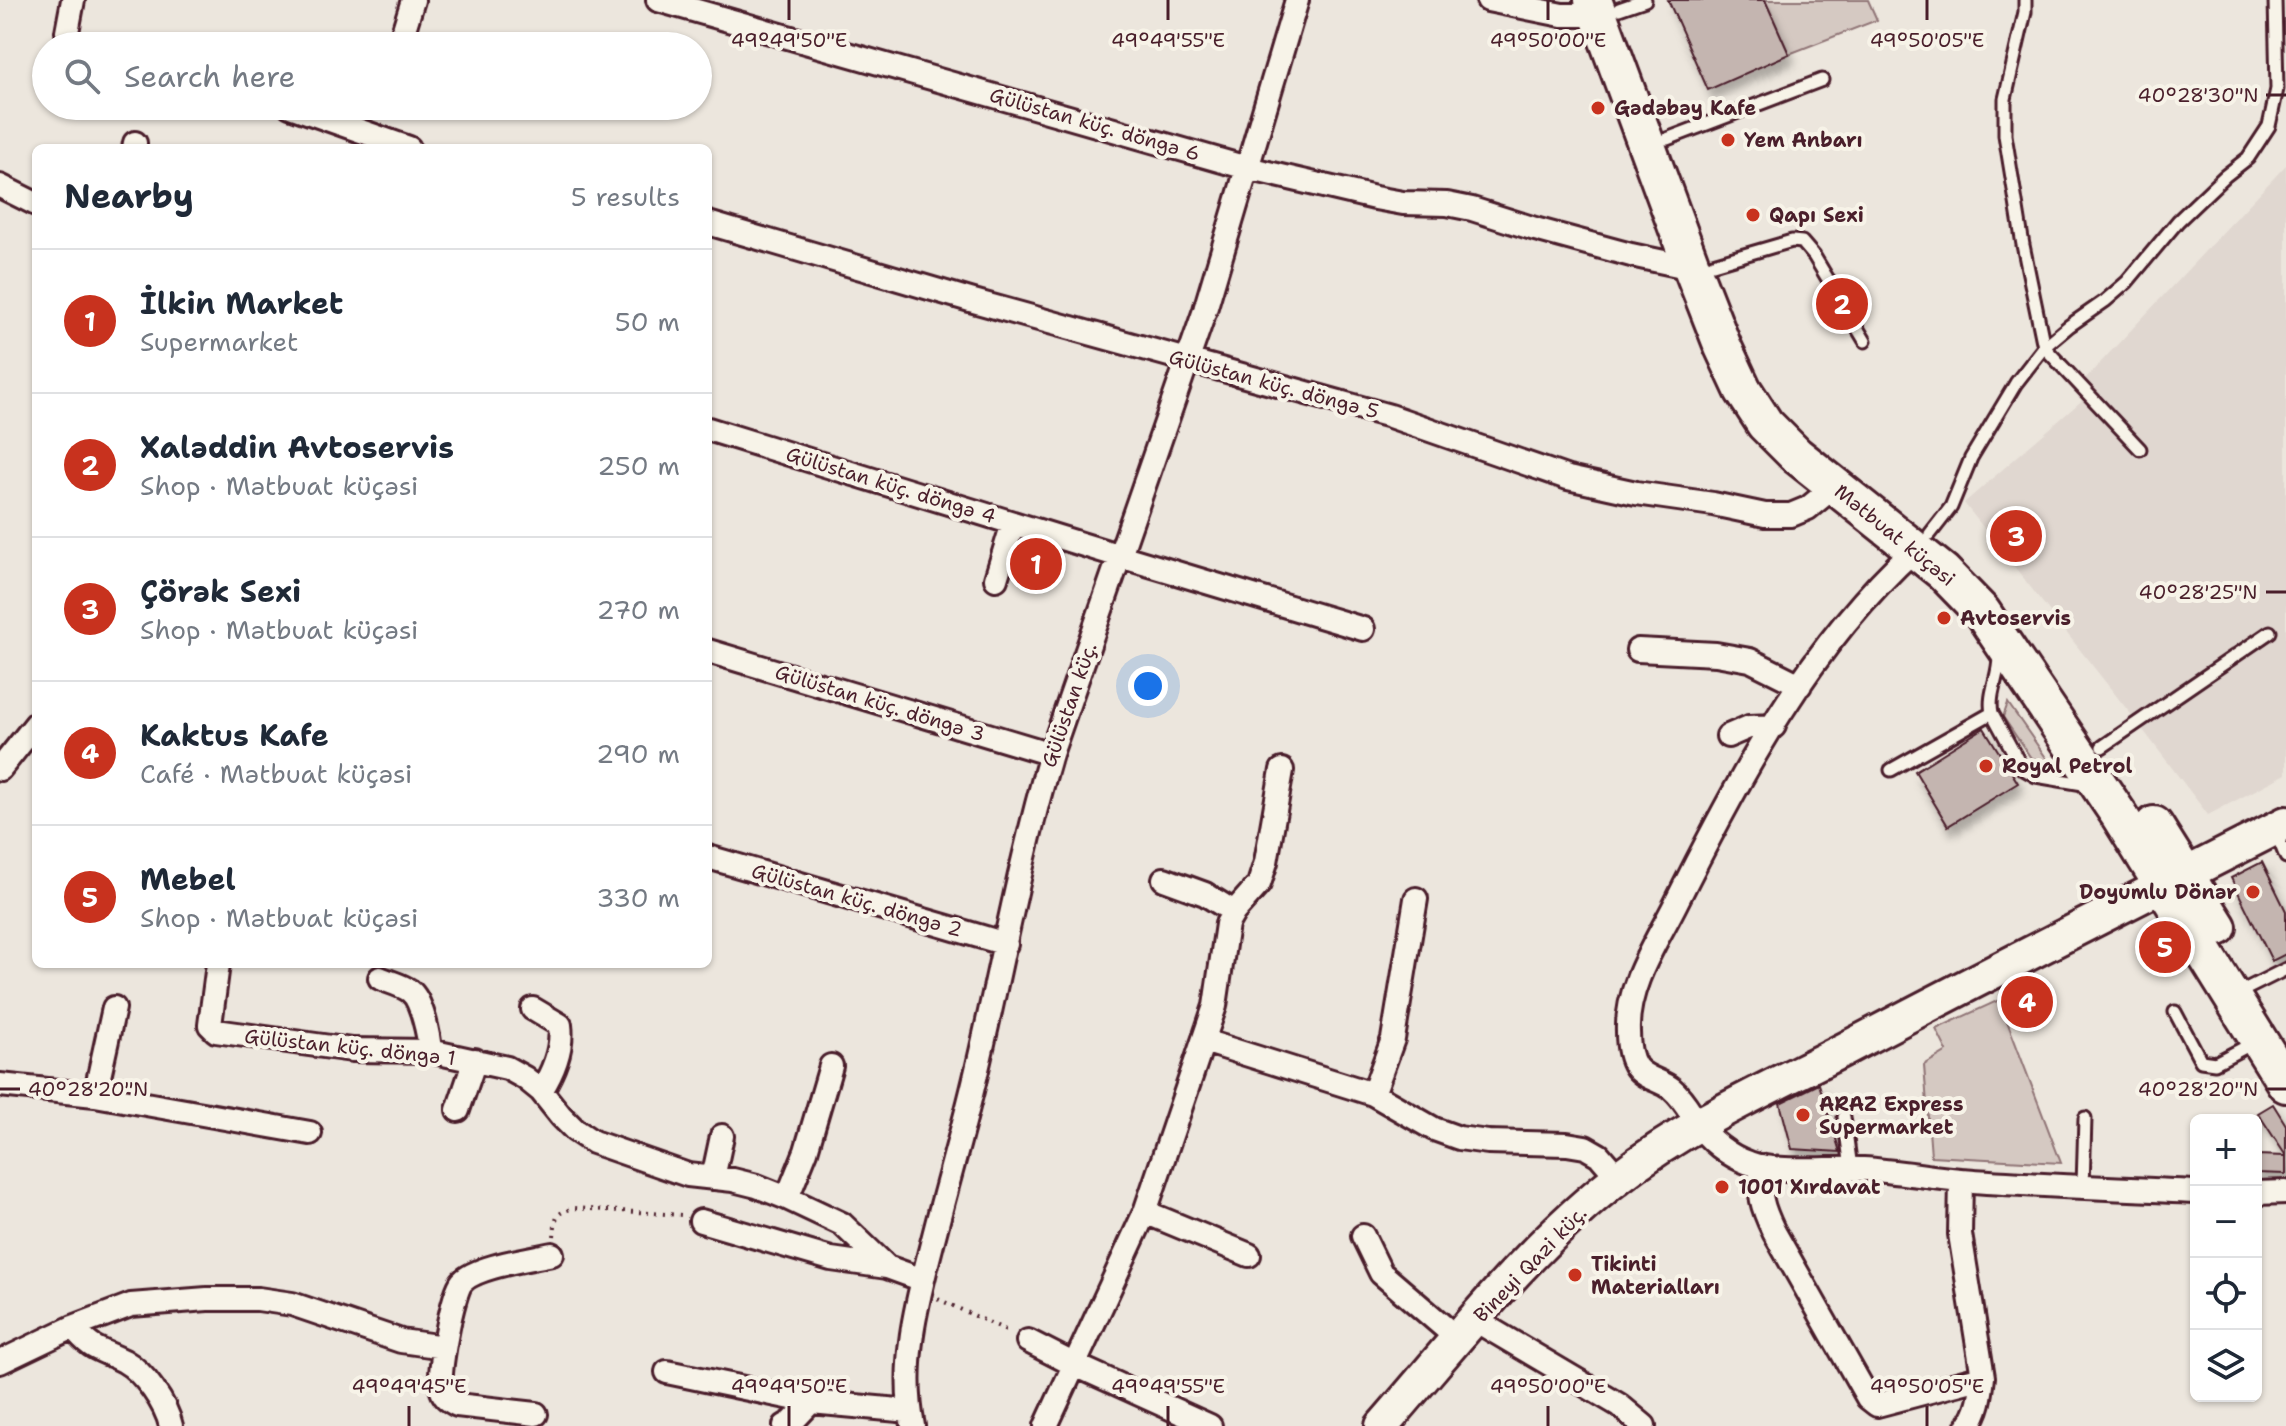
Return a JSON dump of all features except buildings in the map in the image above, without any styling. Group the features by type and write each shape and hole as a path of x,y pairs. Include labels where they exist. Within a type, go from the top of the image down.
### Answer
{"main road":[{"name":"Mətbuat küçəsi","path":"1615,5 1657,144 1702,266 1723,347 1750,401 1765,424 1796,455 1835,486 1923,541 1960,558 2001,601 2102,747 2273,1051"},
{"name":"Mətbuat küçəsi","path":"1702,266 1762,380 1783,412 1923,541 1999,636 2101,787 2175,880 2218,927 2248,988 2286,1084"},
{"name":"Bineyi Qazi küç.","path":"1382,1426 1545,1243 1618,1177 1668,1143 1902,1018 2175,880 2282,836"}],"street":[{"path":"67,32 73,0"},
{"path":"403,32 413,0"},
{"name":"Gülüstan küç. döngə 6","path":"658,0 1247,168 1375,198 1472,209 1631,255 1702,266"},
{"name":"Gülüstan küç.","path":"912,1418 909,1368 921,1287 971,1093 1031,821 1051,754 1205,310 1297,0"},
{"path":"1488,0 1562,15 1615,5"},
{"path":"330,120 398,144"},
{"path":"0,186 32,202"},
{"name":"Gülüstan küç. döngə 5","path":"712,224 970,300 1390,416 1568,478 1765,515 1791,515 1808,508 1835,486"},
{"name":"Gülüstan küç. döngə 4","path":"712,430 1363,629"},
{"path":"996,579 1013,523"},
{"path":"1923,541 1841,628 1755,754 1644,967 1628,1009 1632,1060 1638,1070 1649,1078 1667,1084 1680,1095 1699,1125 1717,1144 1740,1159 1761,1166 1851,1168 1961,1180 2190,1192"},
{"path":"1638,650 1716,654 1750,660 1800,685"},
{"name":"Gülüstan küç. döngə 3","path":"712,652 1051,754"},
{"path":"1728,736 1749,727 1774,726"},
{"path":"0,769 32,729"},
{"path":"1046,1426 1145,1212 1215,1006 1227,924 1259,884 1266,862 1282,770"},
{"name":"Gülüstan küç. döngə 2","path":"712,858 1006,944"},
{"path":"1164,879 1205,894 1234,912"},
{"path":"1373,1094 1393,1039 1416,899"},
{"name":"Gülüstan küç. döngə 1","path":"217,968 210,1025 216,1031 352,1050 430,1051 507,1068 541,1091 575,1130 593,1142 688,1175 733,1180 787,1198 842,1224 887,1267 921,1287"},
{"path":"380,978 410,990 415,997 428,1033 430,1051"},
{"path":"95,1095 114,1008"},
{"path":"533,1009 560,1025 561,1039 550,1076 541,1091"},
{"path":"1204,1041 1373,1094 1434,1129 1459,1138 1585,1147 1599,1155 1618,1177"},
{"path":"458,1110 475,1060"},
{"path":"787,1198 806,1151 831,1066"},
{"path":"0,1085 95,1095 310,1133"},
{"path":"713,1178 722,1136"},
{"path":"1761,1166 1762,1207 1868,1398 1877,1405 1983,1377"},
{"path":"1961,1180 1960,1234 1983,1377 1980,1400 1968,1426"},
{"path":"2262,1193 2286,1192"},
{"path":"1145,1212 1249,1255"},
{"path":"701,1221 831,1259 887,1267"},
{"path":"1363,1236 1381,1273 1467,1330 1619,1405 1644,1426"},
{"path":"536,1414 457,1405 445,1398 441,1387 444,1347 457,1293 463,1281 485,1269 552,1254"},
{"path":"0,1362 73,1327 131,1305 207,1299 258,1299 292,1304 401,1341 444,1347"},
{"path":"73,1327 97,1351 126,1362 146,1382 164,1405 171,1426"},
{"path":"1028,1341 1210,1426"},
{"path":"667,1372 811,1402 912,1418"},
{"path":"785,1426 811,1402"}],"lane":[{"path":"2025,0 2005,99 2005,135 2044,347 2140,449"},
{"path":"1923,541 1951,507 1971,458 2016,383 2044,347 2127,282 2178,221 2248,158 2269,126 2277,89 2275,0"},
{"path":"1657,144 1822,80"},
{"path":"1702,266 1792,241 1802,242 1814,256 1865,341"},
{"path":"2102,747 2270,632"},
{"path":"1999,636 1999,668 1990,704 2022,768 2036,776 2101,787"},
{"path":"1891,770 1992,713"},
{"path":"2248,988 2286,969"},
{"path":"2175,1012 2201,1061 2215,1063 2273,1051"},
{"path":"1844,1117 1851,1168"},
{"path":"2083,1186 2085,1118"}],"path":[{"path":"552,1254 556,1216 575,1208 687,1215 701,1221"},
{"path":"921,1287 943,1301 1028,1341"}],"shaded area":[{"path":"1765,0 1868,0 1877,20 1789,54"},
{"path":"2286,165 2286,774 2208,815 1964,503 2094,390 2085,379"},
{"path":"2008,703 2049,762 2031,758 2003,717"},
{"path":"1999,1000 2061,1163 1931,1156 1924,1065 1947,1051 1936,1029"}],"place":[{"name":"Gədəbəy Kafe","path":"1598,108"},
{"name":"Yem Anbarı","path":"1728,140"},
{"name":"Qapı Sexi","path":"1753,215"},
{"name":"Xaləddin Avtoservis","path":"1842,304"},
{"name":"Çörək Sexi","path":"2016,536"},
{"name":"İlkin Market","path":"1036,564"},
{"name":"Avtoservis","path":"1944,618"},
{"name":"Royal Petrol","path":"1986,766"},
{"name":"Doyumlu Dönər","path":"2253,892"},
{"name":"Mebel","path":"2165,947"},
{"name":"Kaktus Kafe","path":"2027,1002"},
{"name":"ARAZ Express Supermarket","path":"1803,1115"},
{"name":"1001 Xırdavat","path":"1722,1187"},
{"name":"Tikinti Materialları","path":"1575,1275"}]}
